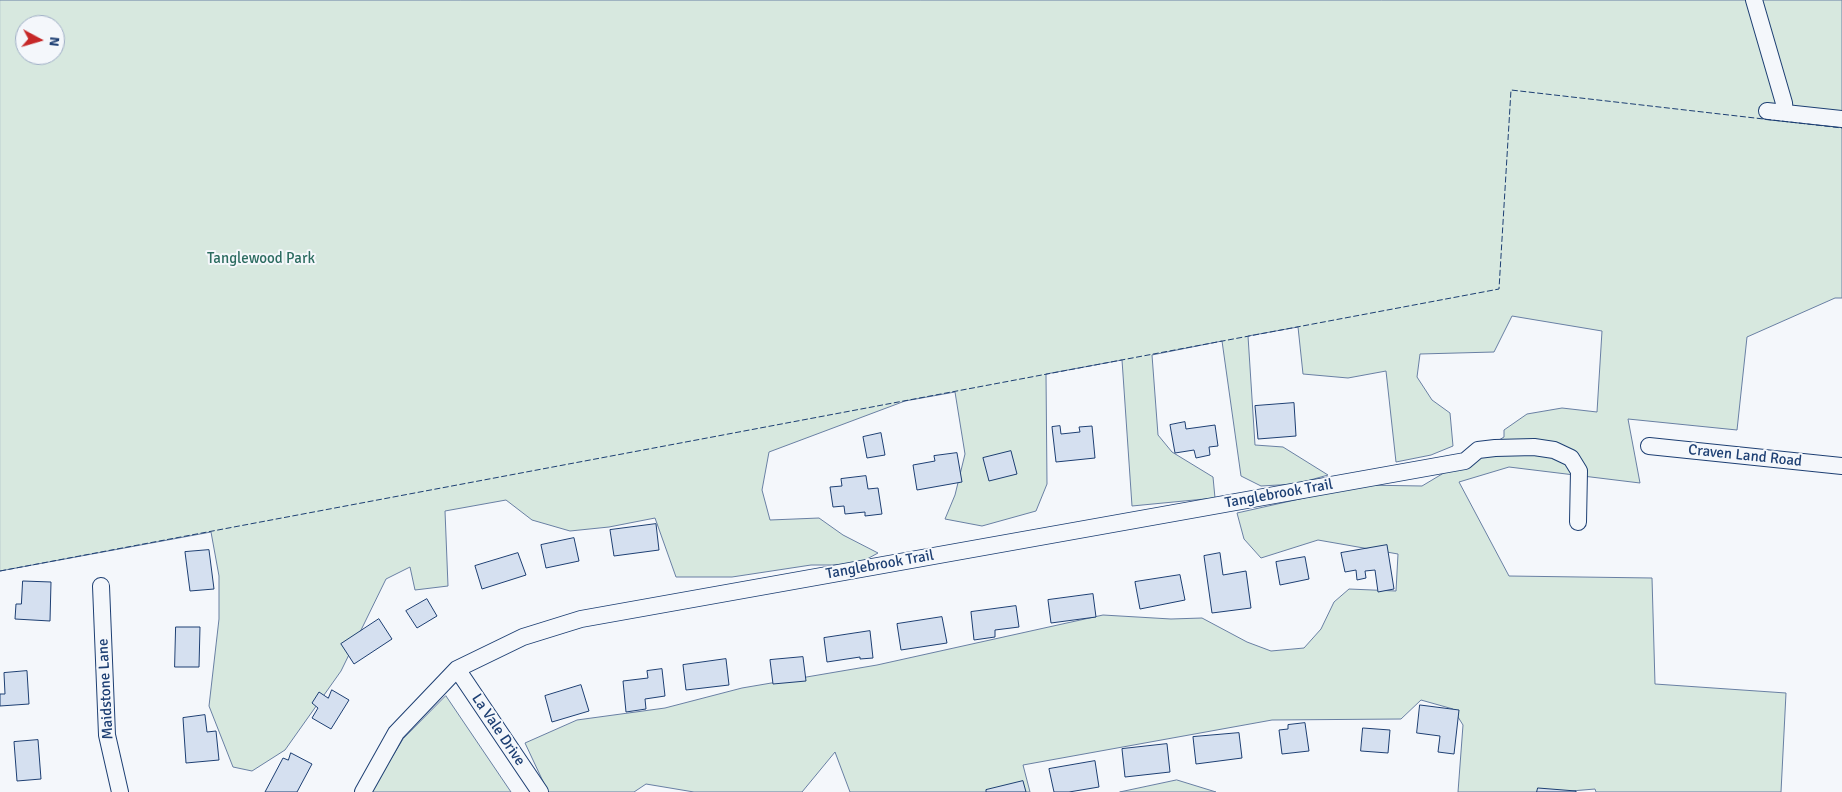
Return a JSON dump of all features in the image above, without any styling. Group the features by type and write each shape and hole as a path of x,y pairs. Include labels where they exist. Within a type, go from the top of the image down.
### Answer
{"street":[{"path":"1754,0 1784,103 1785,113"},
{"path":"1767,111 1842,119"},
{"name":"Craven Land Road","path":"1649,446 1842,466"},
{"name":"Tanglebrook Trail","path":"363,792 396,733 457,669 523,636 581,619 1466,461 1478,450 1495,448 1541,448 1554,450 1572,458 1579,471 1578,522"},
{"name":"Maidstone Lane","path":"101,586 107,735 120,792"},
{"name":"La Vale Drive","path":"457,669 540,792"}],"green space":[{"name":"Tanglewood Park","path":"0,0 1842,0 1842,298 1835,298 1747,337 1737,430 1628,419 1640,483 1509,467 1459,482 1509,576 1652,578 1655,684 1786,693 1781,792 1596,792 1595,789 1559,792 1458,792 1463,725 1453,709 1421,700 1401,719 1272,720 1023,765 1030,792 850,792 835,752 802,792 694,792 646,784 634,792 548,792 525,743 577,720 665,708 742,688 877,665 1103,615 1171,619 1202,618 1247,642 1271,651 1304,648 1321,629 1334,602 1349,589 1396,591 1398,554 1318,540 1261,558 1244,539 1237,513 1362,485 1422,486 1504,437 1504,430 1527,414 1562,408 1597,412 1602,331 1512,316 1494,352 1420,354 1417,377 1432,400 1450,413 1453,446 1431,455 1396,462 1386,371 1348,378 1303,374 1298,327 1248,336 1255,445 1283,447 1328,475 1296,484 1261,486 1241,476 1222,341 1152,355 1158,435 1172,452 1213,477 1215,498 1132,506 1122,360 1046,374 1047,484 1036,511 982,526 945,519 955,495 965,454 955,392 905,401 769,452 762,490 770,520 819,518 843,535 878,553 856,565 811,565 732,577 676,577 655,518 609,527 570,531 532,520 506,500 445,511 448,586 415,590 410,567 386,579 341,671 285,750 252,771 233,767 209,706 219,619 219,576 211,532 0,571"},
{"path":"446,696 511,792 371,792 403,739"},
{"path":"1177,780 1216,792 1120,792"}],"building":[{"path":"1294,403 1296,436 1258,439 1255,406"},
{"path":"1185,422 1186,429 1215,425 1218,446 1209,447 1210,455 1196,458 1194,450 1175,453 1170,425"},
{"path":"1060,426 1061,434 1080,432 1079,427 1092,426 1095,458 1056,462 1052,427"},
{"path":"881,433 885,455 867,458 863,437"},
{"path":"1011,451 1017,474 989,481 983,458"},
{"path":"957,453 962,482 917,490 913,465 935,461 934,456"},
{"path":"866,476 868,489 878,488 882,514 865,516 865,512 845,514 844,506 833,507 830,487 842,486 841,479"},
{"path":"656,524 659,550 614,556 610,530"},
{"path":"574,538 579,561 546,568 541,545"},
{"path":"1387,545 1394,589 1378,592 1375,570 1365,571 1366,578 1357,580 1356,570 1345,572 1341,553"},
{"path":"209,550 214,589 190,591 185,552"},
{"path":"518,553 526,575 482,589 475,566"},
{"path":"1220,553 1223,575 1246,571 1251,608 1212,613 1204,556"},
{"path":"1305,557 1309,579 1280,585 1276,562"},
{"path":"1180,575 1185,600 1140,609 1135,582"},
{"path":"23,581 51,582 50,621 15,619 16,604 21,604"},
{"path":"1093,594 1096,617 1051,623 1048,600"},
{"path":"427,599 437,616 417,628 406,611"},
{"path":"1016,606 1019,627 995,630 995,637 974,640 971,612"},
{"path":"942,617 947,643 901,650 897,624"},
{"path":"379,619 392,639 354,664 341,644"},
{"path":"176,627 200,627 199,667 175,667"},
{"path":"870,631 873,658 860,659 860,657 827,662 824,638"},
{"path":"803,657 806,681 773,684 770,660"},
{"path":"726,659 729,685 686,690 683,665"},
{"path":"662,669 665,696 645,699 646,709 626,712 623,681 648,678 647,671"},
{"path":"27,671 29,704 0,706 0,694 5,694 4,673"},
{"path":"581,685 589,711 552,722 545,696"},
{"path":"332,690 349,700 331,729 312,718 318,708 312,703 319,692 328,698"},
{"path":"1420,705 1459,710 1454,754 1438,752 1440,736 1417,733"},
{"path":"205,715 207,732 216,731 219,760 186,763 183,718"},
{"path":"1305,723 1309,751 1282,754 1279,730 1288,729 1288,725"},
{"path":"1363,728 1390,730 1388,753 1361,751"},
{"path":"1239,733 1242,758 1196,764 1193,737"},
{"path":"38,740 41,779 17,781 14,742"},
{"path":"1167,744 1170,772 1125,777 1122,749"},
{"path":"291,753 312,764 297,792 265,792 283,758 288,760"},
{"path":"1095,761 1099,787 1069,792 1054,792 1049,769"},
{"path":"1023,781 1026,792 986,792 986,790"},
{"path":"1538,788 1576,791 1576,792 1537,792"}],"fence":[{"path":"0,571 1499,289 1511,90 1842,128"}]}
